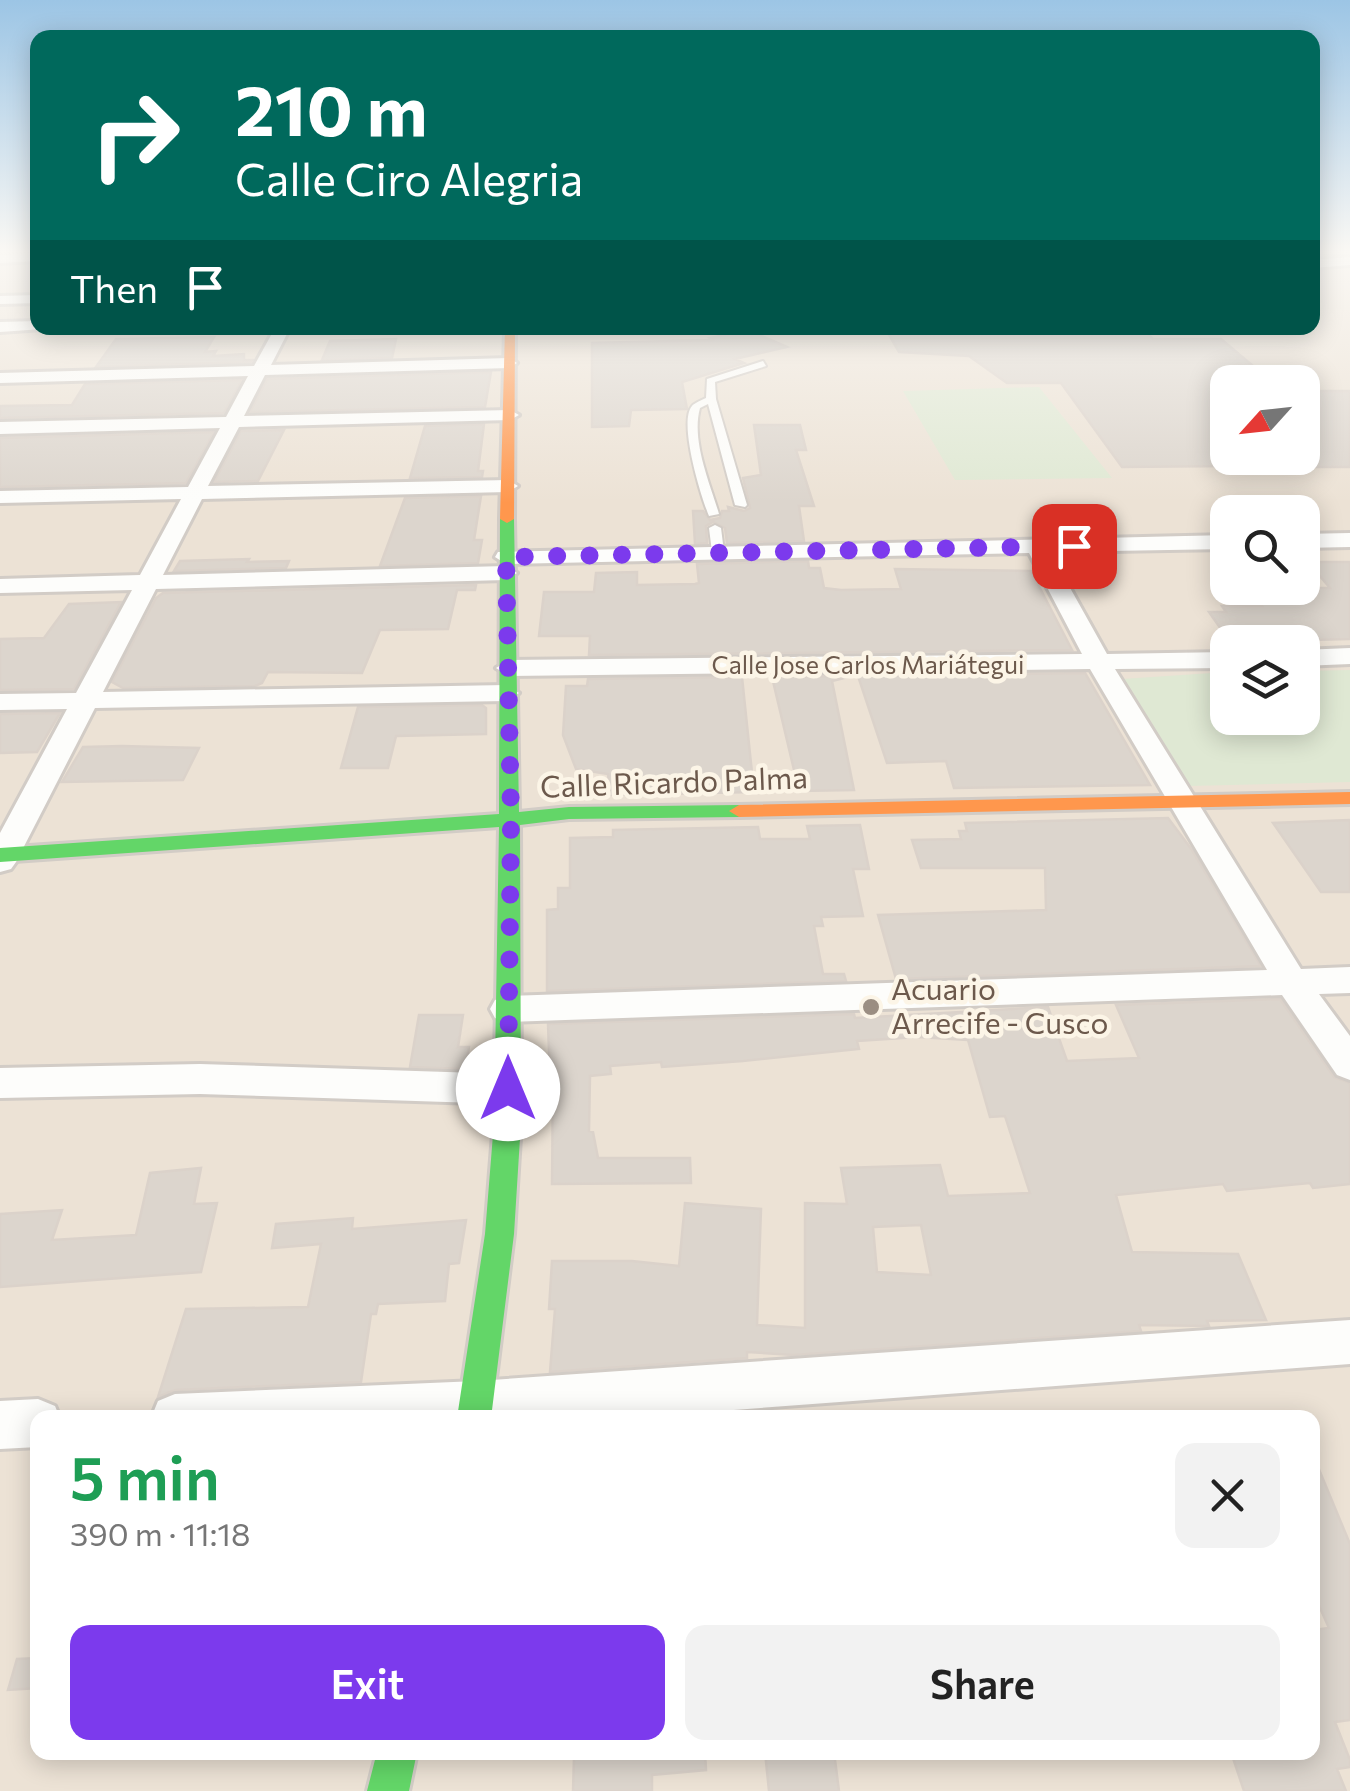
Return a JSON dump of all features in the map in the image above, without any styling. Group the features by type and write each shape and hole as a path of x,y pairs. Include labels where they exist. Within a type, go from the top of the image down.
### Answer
{"street":[{"path":"1,857 88,700 277,337"},
{"path":"475,1410 502,1210 508,1089 511,818 506,565 510,337"},
{"path":"0,378 509,363"},
{"path":"0,428 510,415"},
{"path":"0,496 508,486"},
{"path":"1320,540 1350,540"},
{"path":"0,586 718,552 1210,542"},
{"path":"1036,546 1099,663 1292,982 1347,1056"},
{"path":"1320,657 1350,656"},
{"name":"Calle Jose Carlos Mariátegui","path":"0,702 508,680 1210,660"},
{"name":"Calle Ricardo Palma","path":"1,857 453,826 569,812 1186,804 1350,798"},
{"path":"508,1009 1350,980"},
{"path":"0,1083 200,1079 508,1089"},
{"path":"488,1410 1350,1342"},
{"path":"0,1425 30,1423"},
{"path":"388,1791 395,1760"}],"lane":[{"path":"741,505 711,399 710,380 763,364"},
{"path":"711,399 697,406 692,430 718,552"},
{"path":"692,430 721,430"}],"shaded area":[{"path":"0,337 1350,337 1350,1791 0,1791"}],"green space":[{"path":"1039,387 1112,478 955,480 903,391"},
{"path":"1350,670 1350,782 1188,786 1122,679 1210,673 1210,735 1320,735 1320,671"}],"building":[{"path":"214,337 205,352 216,351 213,356 244,354 244,360 252,362 96,367 116,339"},
{"path":"763,337 787,347 735,359 744,363 682,382 687,409 631,410 629,426 592,427 592,343 714,340 710,338"},
{"path":"890,337 1221,339 1252,365 1210,365 1210,466 1122,467 1061,383 1007,383 969,356 899,352"},
{"path":"396,339 392,358 322,360 330,341"},
{"path":"491,372 485,407 250,412 267,379"},
{"path":"242,380 224,413 0,418 0,406 72,405 85,384"},
{"path":"1320,391 1350,391 1350,467 1320,467"},
{"path":"484,424 478,471 483,471 482,477 410,478 425,426"},
{"path":"754,425 800,425 806,450 796,450 814,506 799,506 804,541 727,543 725,528 713,522 706,526 707,543 695,544 693,511 703,511 710,520 720,518 722,511 729,511 728,507 744,511 750,508 743,478 761,475"},
{"path":"284,430 258,481 214,482 241,431"},
{"path":"214,432 186,483 0,487 0,438"},
{"path":"481,496 474,540 482,540 478,563 380,566 405,498"},
{"path":"249,559 247,562 289,561 286,568 174,571 180,561"},
{"path":"808,561 809,568 820,568 824,588 841,590 901,589 895,569 1031,571 1072,650 589,655 590,636 539,636 544,592 594,592 596,573 637,572 637,585 695,584 699,583 697,564"},
{"path":"1320,562 1350,562 1350,639 1320,640 1320,625 1218,625 1209,612 1226,612 1222,606 1320,605 1320,588 1330,588 1320,576"},
{"path":"476,585 475,590 457,590 448,629 380,630 362,673 268,672 262,683 255,686 123,688 112,682 156,598 163,593"},
{"path":"121,602 74,689 0,690 0,639 44,638 69,604"},
{"path":"1085,673 1150,785 954,788 946,761 887,763 858,676"},
{"path":"852,676 832,681 854,790 799,791 772,677"},
{"path":"742,677 754,792 610,795 608,774 576,769 563,735 566,686 587,686 588,679"},
{"path":"358,707 486,708 486,734 396,736 388,768 341,768"},
{"path":"60,713 37,752 0,753 0,714"},
{"path":"83,747 199,748 183,780 62,782"},
{"path":"1168,818 1192,850 1261,966 896,979 878,915 1046,910 1045,868 921,868 912,840 961,839 959,831 967,831 965,823"},
{"path":"1350,820 1350,892 1321,892 1273,823"},
{"path":"860,825 869,869 853,869 863,916 821,917 823,926 814,926 823,974 844,974 846,981 547,991 547,910 558,909 558,888 570,888 570,838 613,837 613,830 758,827 760,839 810,839 807,826"},
{"path":"1280,999 1334,1077 1350,1083 1350,1184 1313,1188 1310,1183 1227,1191 1223,1184 1116,1195 1132,1252 1238,1254 1266,1320 1207,1321 1209,1326 1139,1325 1141,1331 793,1355 747,1352 747,1358 550,1372 555,1309 549,1309 552,1261 632,1261 679,1266 685,1203 761,1209 757,1325 805,1328 805,1203 847,1204 841,1168 940,1165 948,1196 1030,1193 1005,1116 990,1117 968,1040 918,1037 857,1041 859,1049 743,1061 610,1066 611,1074 590,1076 589,1131 593,1132 598,1158 690,1158 691,1183 552,1184 553,1079 548,1024 854,1014 855,1018 1048,1007 1067,1061 1139,1058 1116,1005","holes":["921,1225 931,1275 877,1272 873,1227"]},
{"path":"419,1015 463,1015 458,1047 469,1047 465,1069 410,1067"},
{"path":"201,1168 194,1204 217,1203 201,1272 0,1287 0,1214 62,1210 52,1240 136,1235 150,1173"},
{"path":"353,1218 352,1229 466,1220 459,1263 449,1264 445,1301 378,1304 376,1314 371,1314 361,1382 175,1390 158,1397 186,1309 308,1307 321,1244 272,1248 276,1224"},
{"path":"1320,1472 1350,1544 1350,1720 1335,1722 1350,1760 1350,1767 1337,1769 1346,1791 1244,1791 1234,1760 1320,1760 1320,1629 1329,1628 1320,1608"},
{"path":"30,1658 30,1689 8,1690 17,1659"},
{"path":"574,1760 705,1760 706,1770 652,1775 652,1791 573,1791"},
{"path":"766,1760 835,1760 839,1791 769,1791"}],"traffic: fast":[{"path":"475,1410 499,1234 507,1122 507,519"},
{"path":"0,855 453,826 569,813 739,811"},
{"path":"388,1791 395,1760"}],"traffic: slow":[{"path":"507,519 510,337"},
{"path":"739,811 1350,798"}],"place":[{"name":"Acuario Arrecife - Cusco","path":"871,1007"}],"route":[{"path":"508,1089 511,818 506,557 1074,546"}]}
